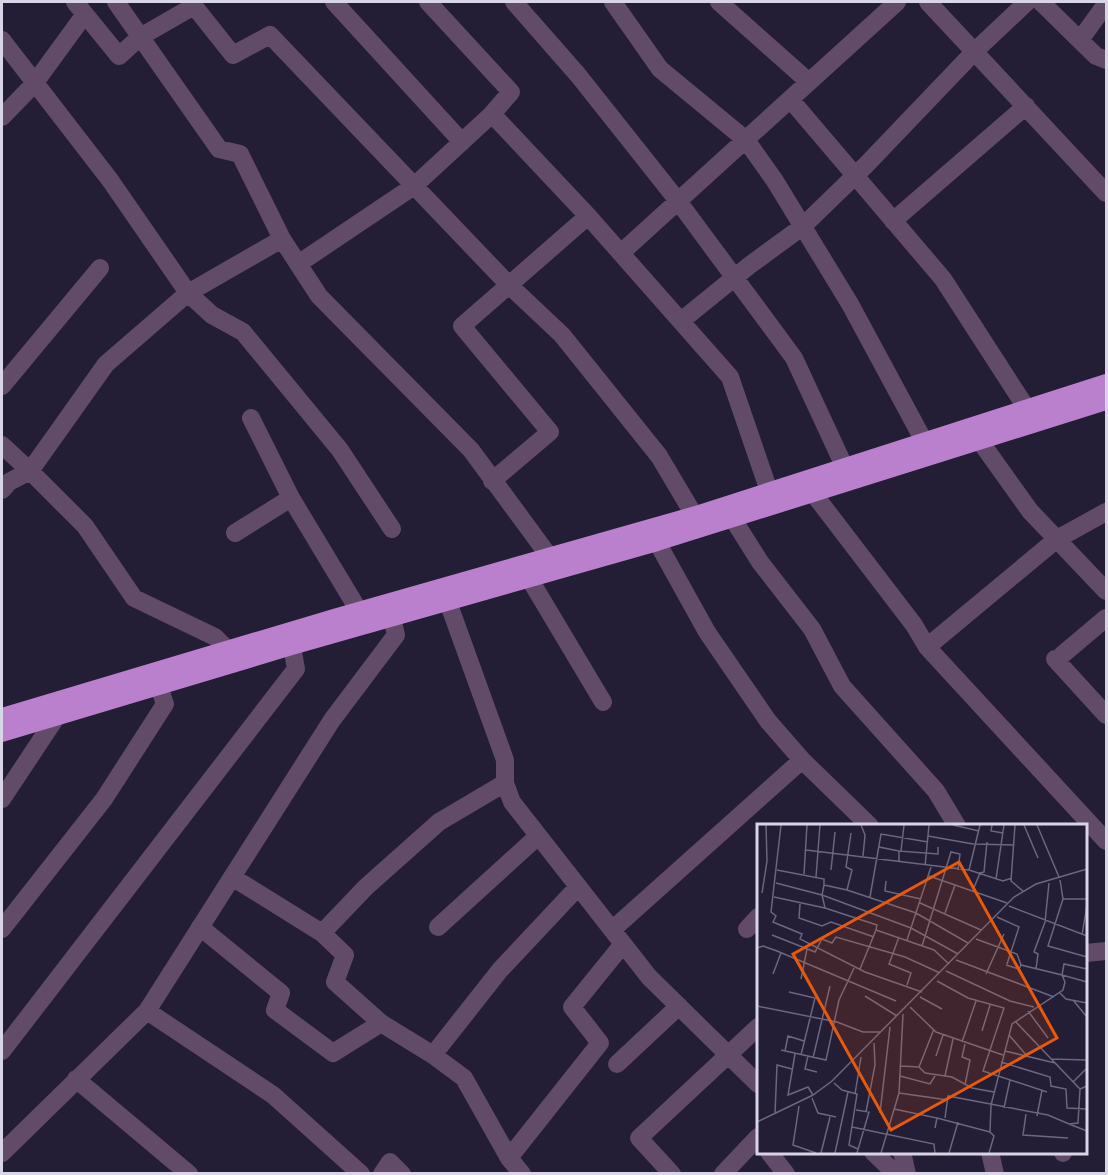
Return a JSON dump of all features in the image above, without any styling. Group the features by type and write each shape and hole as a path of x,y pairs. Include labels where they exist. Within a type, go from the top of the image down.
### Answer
{"highway":[{"path":"976,434 1027,409 1107,384"},
{"path":"2,717 156,679 290,639 359,611 530,578 657,542 732,519 772,498 845,468 927,449 976,434 1107,401"},
{"path":"2,733 57,716 228,650 392,618 549,556 694,515 772,498 813,493 927,449"}],"street":[{"path":"116,2 219,149 240,154 282,239 319,296 471,450 549,556"},
{"path":"334,2 462,142"},
{"path":"298,264 414,186 492,114 511,92 428,2"},
{"path":"514,2 578,75 678,201 794,358 845,468"},
{"path":"613,2 660,69 746,140 775,182 850,304 927,449"},
{"path":"719,2 809,82"},
{"path":"621,254 897,2"},
{"path":"928,2 1026,106 1104,184"},
{"path":"681,321 802,227 975,51 1027,2"},
{"path":"1041,2 1096,56 1107,60"},
{"path":"1080,40 1107,4"},
{"path":"2,117 34,84 80,8 119,56 140,37 194,6 233,55 270,35 509,285 562,335 659,456 694,515"},
{"path":"2,40 110,180 188,293 213,315 243,332 340,450 392,529"},
{"path":"790,99 943,279 1027,409"},
{"path":"893,221 1026,106"},
{"path":"492,114 588,216 730,377 772,498"},
{"path":"492,481 550,432 462,326 588,216"},
{"path":"2,490 9,482 30,471 106,364 188,293 282,239"},
{"path":"2,386 100,268"},
{"path":"250,418 291,498 359,611"},
{"path":"976,434 1030,511 1107,591"},
{"path":"2,444 85,526 134,598 215,637 228,650"},
{"path":"813,493 914,625 927,647 1107,841"},
{"path":"235,534 291,498"},
{"path":"927,647 1057,539 1107,512"},
{"path":"732,519 760,562 812,629 842,686 936,791 956,824"},
{"path":"657,542 707,632 768,721 860,822"},
{"path":"530,578 603,702"},
{"path":"447,595 505,760 505,783 512,802 577,888 649,977 757,1082"},
{"path":"2,1153 147,1011 332,720 396,635 392,618"},
{"path":"1107,618 1058,657 1107,715"},
{"path":"2,1051 296,669 290,639"},
{"path":"2,929 105,799 165,704 156,679"},
{"path":"2,799 57,716"},
{"path":"509,1158 600,1043 572,1007 618,937 802,760"},
{"path":"322,933 366,887 439,822 505,783"},
{"path":"438,927 538,836"},
{"path":"232,877 322,933 345,955 335,982 381,1023 433,1054 464,1078 509,1158 522,1173"},
{"path":"433,1054 500,970 577,888"},
{"path":"200,927 281,993 275,1010 333,1053 381,1023"},
{"path":"1087,953 1107,951"},
{"path":"617,1064 678,1006"},
{"path":"147,1011 273,1095 361,1173"},
{"path":"672,1173 639,1138 757,1029"},
{"path":"76,1079 189,1173"},
{"path":"723,1173 757,1145"},
{"path":"771,1154 786,1173"},
{"path":"875,1154 896,1173"},
{"path":"902,1154 907,1173"},
{"path":"990,1154 995,1173"},
{"path":"382,1173 390,1162 402,1173"}]}
